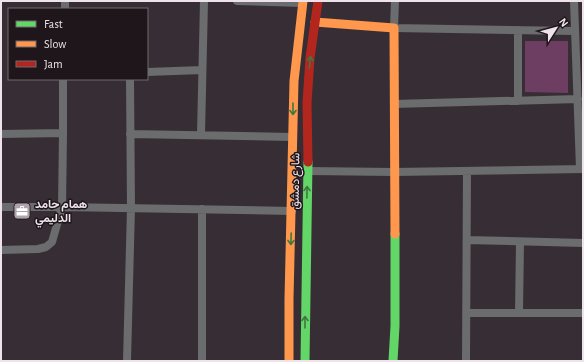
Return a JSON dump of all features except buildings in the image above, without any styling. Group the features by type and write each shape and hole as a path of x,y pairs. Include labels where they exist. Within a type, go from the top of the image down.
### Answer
{"main road":[{"name":"شارع دمشق","path":"305,361 308,171 307,88 318,1"},
{"name":"شارع دمشق","path":"290,361 289,299 294,74 303,2"},
{"path":"315,22 394,28 395,326 393,361"}],"street":[{"path":"201,134 204,1"},
{"path":"237,1 303,2"},
{"path":"395,1 394,28 576,31"},
{"path":"308,171 394,172 582,169 574,1"},
{"path":"518,30 518,100"},
{"path":"148,72 202,70"},
{"path":"1,250 38,249 46,247 52,242 62,206 63,80"},
{"path":"127,361 131,208 130,80"},
{"path":"394,104 578,99"},
{"path":"1,134 63,133"},
{"path":"130,134 201,134 293,137"},
{"path":"466,361 467,171"},
{"path":"1,207 62,206 292,211"},
{"path":"202,209 202,361"},
{"path":"467,240 583,243"},
{"path":"518,313 520,242"},
{"path":"467,313 583,313"}],"shaded area":[{"path":"525,41 568,41 568,93 525,92"}],"traffic: fast":[{"path":"305,361 308,162"},
{"path":"393,361 395,326 395,234"}],"traffic: slow":[{"path":"289,361 294,81 303,1"},
{"path":"315,22 394,28 395,234"}],"traffic: jam":[{"path":"308,162 307,103 310,58 318,1"}],"place":[{"name":"همام حامد الدليمي","path":"22,211"}]}
